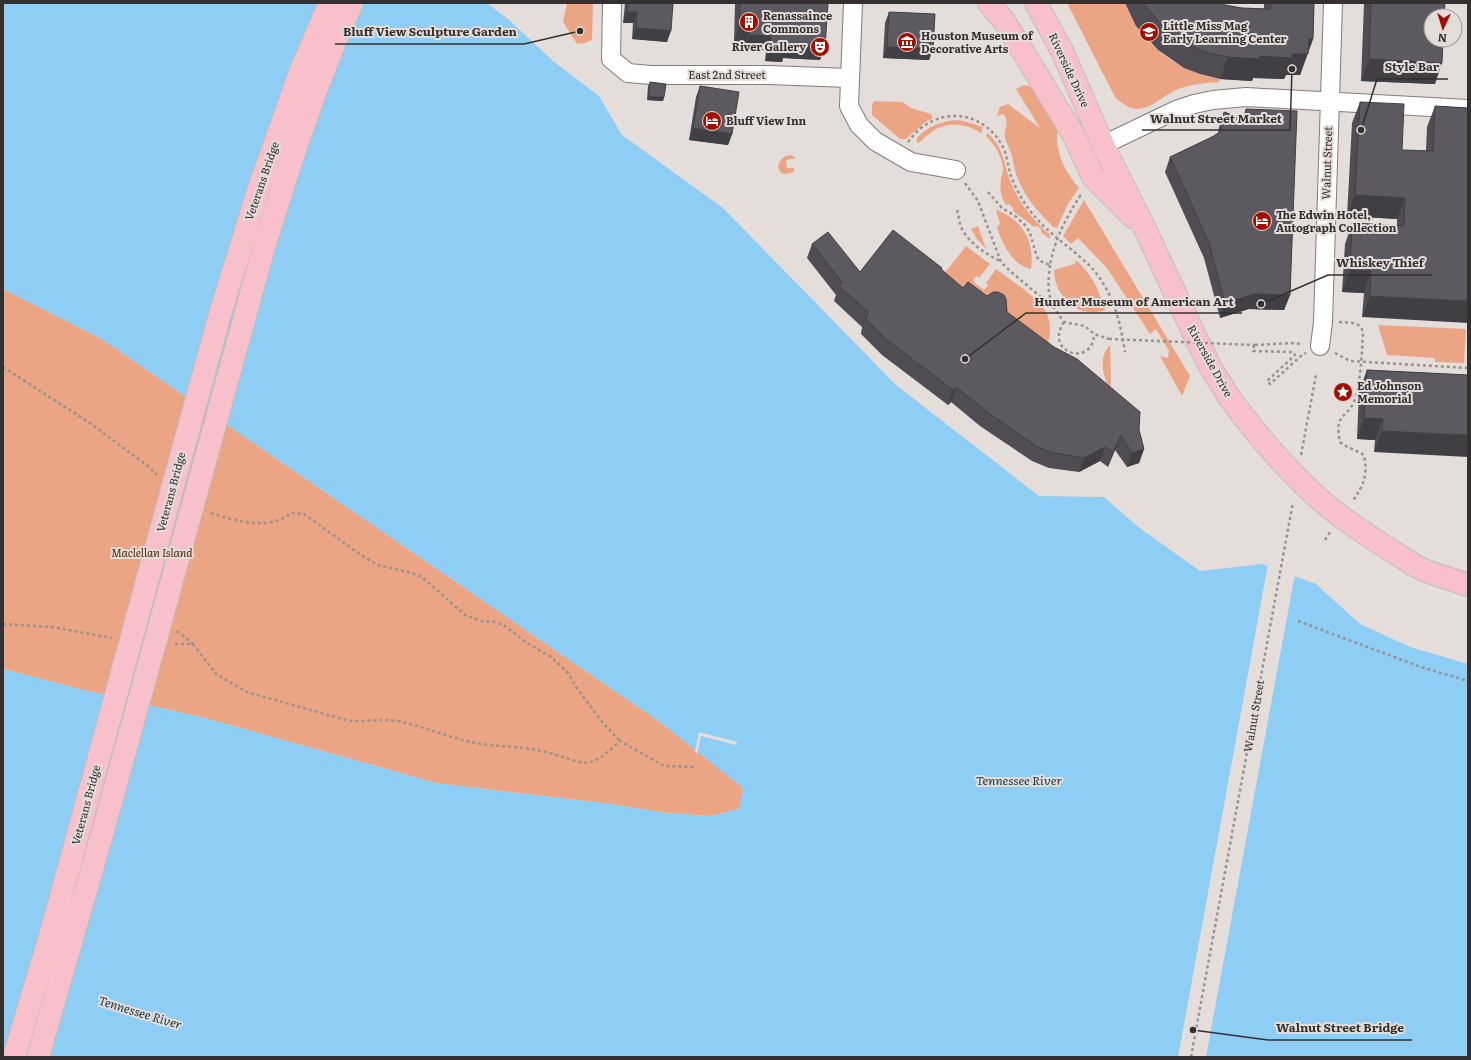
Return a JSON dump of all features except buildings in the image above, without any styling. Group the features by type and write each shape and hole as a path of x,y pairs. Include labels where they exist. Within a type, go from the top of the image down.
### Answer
{"main road":[{"name":"Veterans Bridge","path":"14,1057 51,933 220,314 259,188 301,70 330,3"},
{"name":"Veterans Bridge","path":"38,1057 103,831 116,779 262,254 286,175 312,100 352,3"},
{"path":"989,3 1004,21 1073,134 1093,177 1145,229"},
{"name":"Riverside Drive","path":"1036,3 1063,54 1104,146 1196,338 1229,397 1276,455 1318,498 1371,538 1414,565 1426,571 1468,586"}],"street":[{"name":"East 2nd Street","path":"612,3 611,59 628,73 651,75 769,75 849,78"},
{"path":"853,3 849,106 859,125 875,141 911,162 956,170"},
{"name":"Walnut Street","path":"1320,346 1323,322 1333,3"},
{"path":"1104,146 1176,110 1212,100 1246,97 1468,109"}],"path":[{"path":"905,145 921,128 936,120 951,116 963,116 986,126 997,137 1004,149 1011,174 1021,198 1036,218 1088,265 1104,283 1113,303 1122,330 1125,352"},
{"path":"956,170 978,202 1001,262"},
{"path":"1054,308 1048,289 1050,265 1057,237 1072,208 1082,193 1088,188"},
{"path":"988,192 1002,208 1015,216 1026,226 1030,233 1037,257 1040,261 1050,265"},
{"path":"957,210 962,229 983,252 1001,262 1054,308 1064,322 1085,326 1094,334 1109,339 1254,345 1292,343"},
{"path":"1064,322 1059,332 1059,339 1067,352 1074,354 1084,352 1091,346 1094,339 1094,334"},
{"path":"1323,322 1357,323 1362,327 1363,332 1358,384 1353,403 1339,420 1338,429 1340,442 1345,446 1364,454 1366,464 1365,477 1361,489 1350,504"},
{"path":"1254,345 1253,351 1293,352 1295,355 1267,381 1270,384 1302,355 1320,346"},
{"path":"1350,361 1468,368"},
{"path":"3,367 90,423 149,467 159,478"},
{"path":"1301,458 1316,375"},
{"path":"1358,384 1366,384"},
{"name":"Walnut Street","path":"1191,1057 1294,496"},
{"path":"204,511 250,523 284,519 291,513 304,514 358,553 378,564 412,572 422,577 465,616 481,621 495,622 505,626 526,643 551,657 568,673 576,688 603,723 620,741 664,766 694,767"},
{"path":"1325,540 1334,528"},
{"path":"1298,621 1420,667 1468,681"},
{"path":"3,624 52,627 113,638"},
{"path":"172,627 193,644 216,674 247,692 346,720 398,721 466,741 546,752 582,763 586,763 604,756 620,741"},
{"path":"173,643 193,644"}],"green space":[{"path":"567,3 593,3 592,40 577,44 563,22"},
{"path":"1067,3 1125,3 1141,32 1162,54 1188,69 1203,75 1220,79 1219,82 1181,88 1141,109 1125,105 1115,97"},
{"path":"1024,85 1037,88 1054,116 1057,123 1057,139 1061,159 1067,171 1079,188 1068,204 1057,228 1053,227 1032,203 1019,182 1012,156 1005,138 1007,123 1005,117 1003,114 997,116 1000,107 1008,104 1040,128 1016,89"},
{"path":"874,101 902,102 911,108 931,114 933,118 924,123 906,139 900,139 872,115 872,105"},
{"path":"956,120 983,127 981,133 956,124 948,125 933,131 919,143 917,142 917,138 930,128 940,123"},
{"path":"988,133 994,139 1001,151 1008,176 1023,205 1033,218 1050,235 1050,239 1041,232 1041,229 1037,226 1034,227 1013,211 1013,208 1009,204 1006,205 1004,202 1001,189 1003,170 1002,164 998,151 986,136"},
{"path":"791,155 796,158 786,160 787,168 794,168 794,172 785,174 781,173 778,167 782,158"},
{"path":"1084,200 1190,376 1182,396 1160,356 1168,358 1169,351 1156,329 1150,334 1107,268 1078,238 1071,244 1063,236"},
{"path":"996,210 1013,219 1025,233 1031,250 1031,269 1019,264 1009,253 997,227 1000,224"},
{"path":"978,226 986,249 971,229"},
{"path":"966,246 990,264 979,278 977,276 973,280 984,290 988,285 986,283 996,269 1016,283 1037,301 1046,312 1050,323 1048,343 937,283"},
{"path":"1076,260 1087,272 1094,283 1105,310 1095,312 1077,308 1069,304 1058,289 1054,270 1075,264"},
{"name":"Maclellan Island","path":"3,289 102,339 660,722 744,788 739,809 711,816 666,813 611,804 436,783 209,719 84,690 3,669"},
{"path":"1378,325 1466,329 1464,363 1435,362 1435,358 1387,355"},
{"path":"1110,345 1111,386 1108,385 1103,370 1104,354"}],"water":[{"name":"Tennessee River","path":"3,3 487,3 508,19 553,61 599,96 622,135 723,208 896,385 1039,496 1104,497 1137,526 1200,571 1262,564 1316,584 1360,624 1410,647 1468,664 1468,1057 3,1057 3,669 84,690 209,719 436,783 611,804 666,813 711,816 739,809 743,788 660,722 102,339 3,289"}],"pier":[{"path":"1268,564 1295,574 1206,1057 1178,1057"},
{"path":"699,732 737,742 736,745 701,736 697,754 695,752"}],"place":[{"name":"Renassaince Commons","path":"749,22"},
{"name":"Bluff View Sculpture Garden","path":"580,31"},
{"name":"Little Miss Mag Early Learning Center","path":"1149,32"},
{"name":"Houston Museum of Decorative Arts","path":"907,42"},
{"name":"River Gallery","path":"820,47"},
{"name":"Walnut Street Market","path":"1292,69"},
{"name":"Bluff View Inn","path":"712,121"},
{"name":"Style Bar","path":"1361,130"},
{"name":"The Edwin Hotel, Autograph Collection","path":"1262,221"},
{"name":"Whiskey Thief","path":"1261,304"},
{"name":"Hunter Museum of American Art","path":"965,359"},
{"name":"Ed Johnson Memorial","path":"1343,392"},
{"name":"Walnut Street Bridge","path":"1193,1030"}]}
